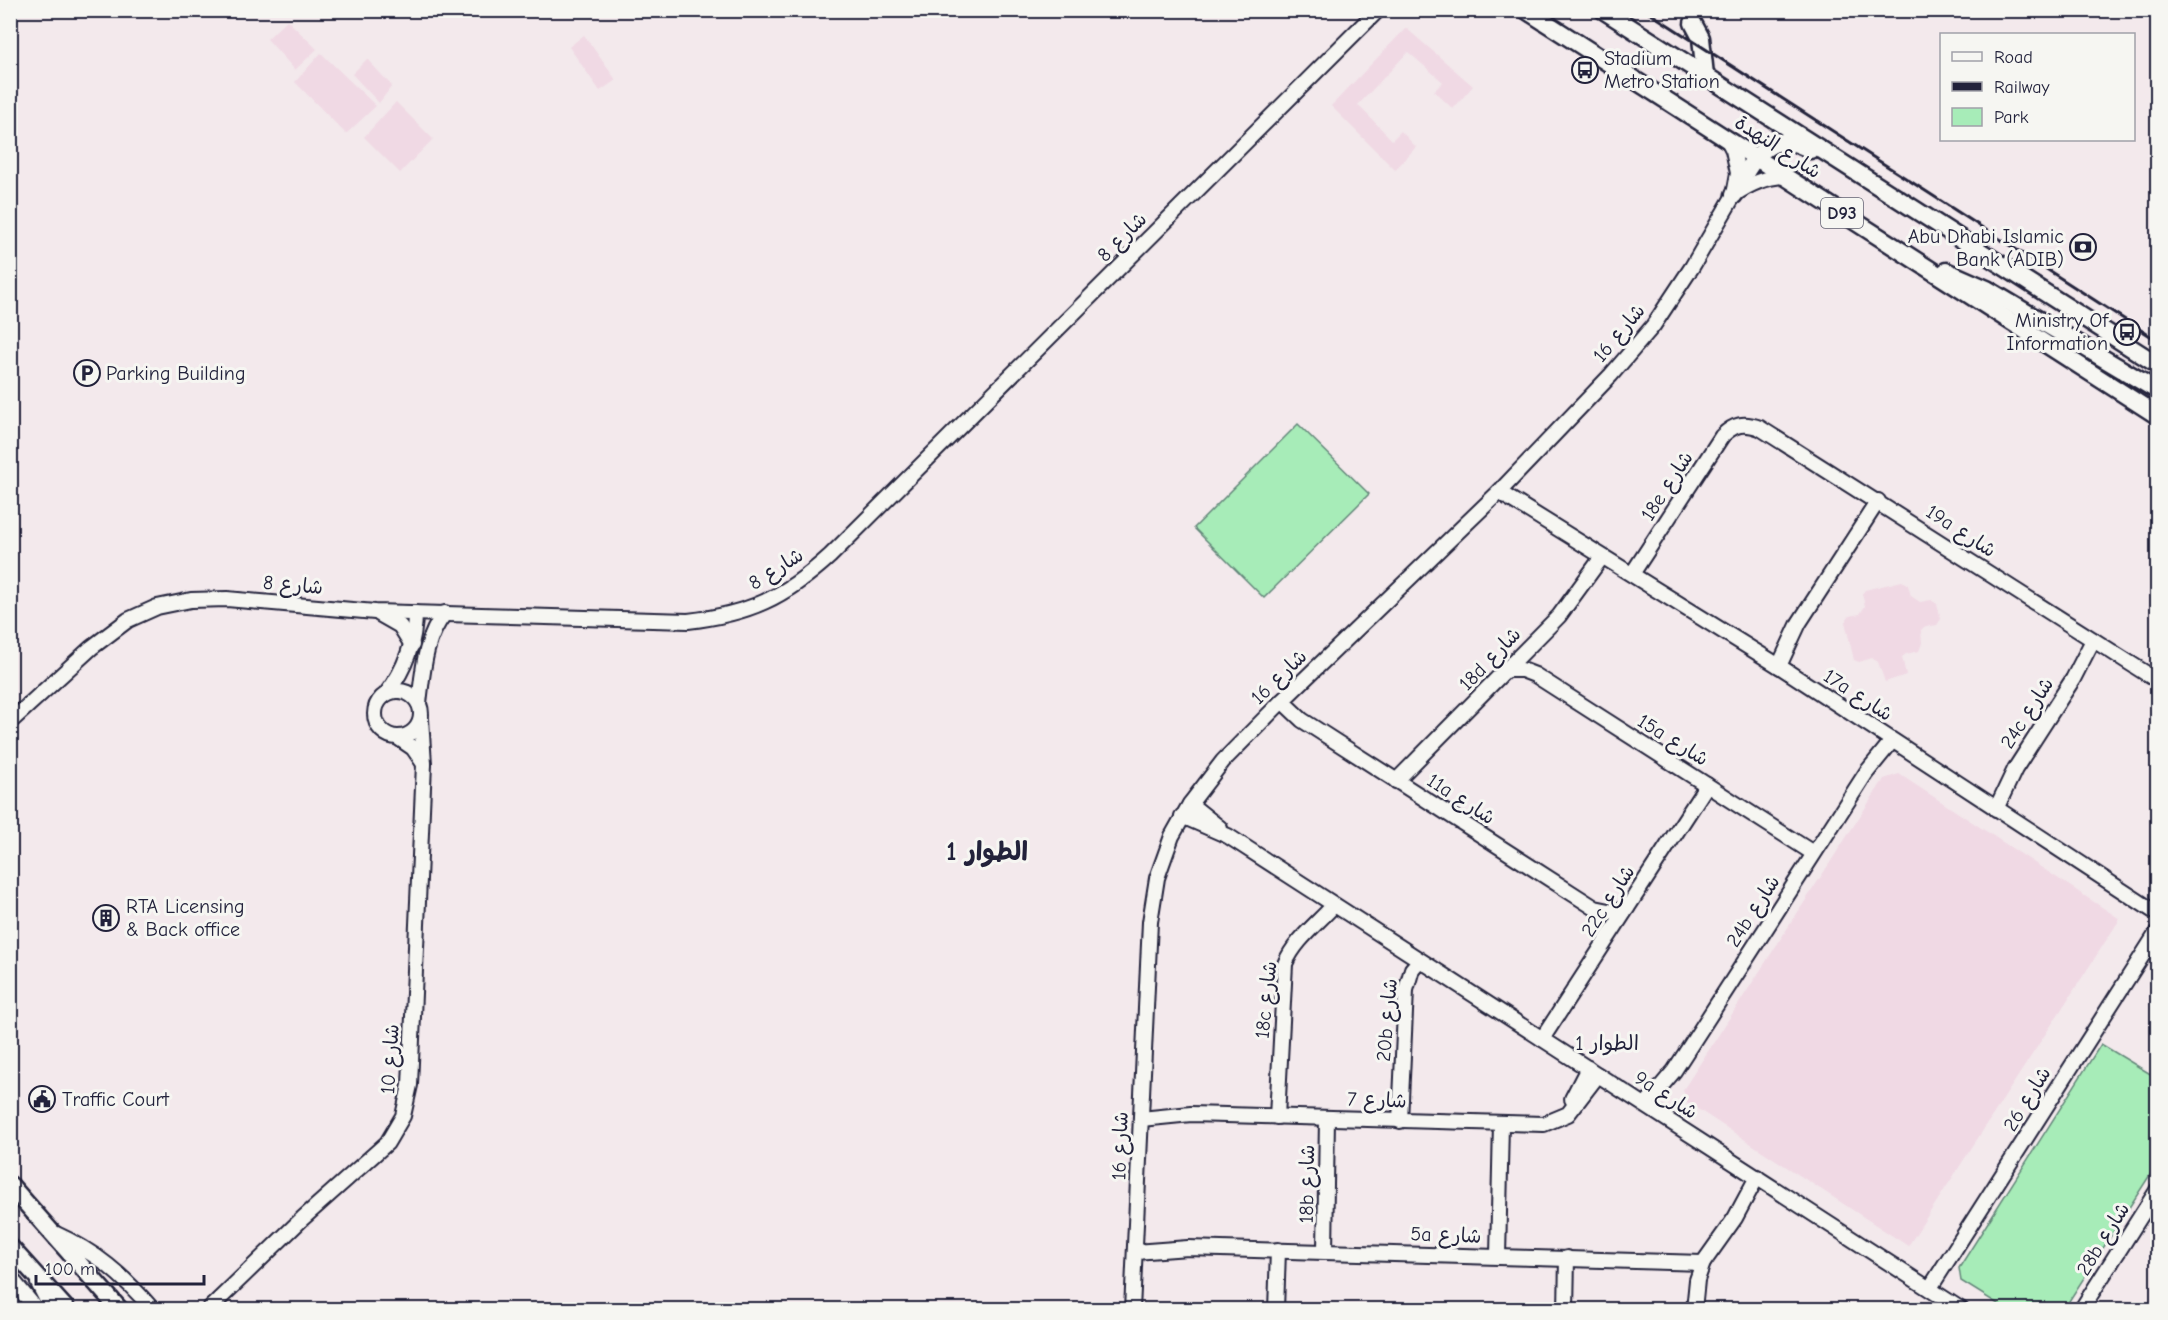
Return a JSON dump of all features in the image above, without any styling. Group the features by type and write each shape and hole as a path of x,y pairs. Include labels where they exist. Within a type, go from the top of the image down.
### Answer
{"main road":[{"name":"شارع النهدة","path":"1526,10 2157,416"},
{"name":"شارع النهدة","path":"1603,10 2157,365"},
{"path":"1694,24 1701,38 1705,75"},
{"path":"1734,195 1762,149 1779,142 1798,144 1947,239 1990,259"},
{"path":"1915,260 1987,289 2157,391"},
{"path":"10,1185 120,1310"},
{"path":"10,1247 67,1310"}],"street":[{"name":"شارع 8","path":"10,722 108,633 128,620 158,607 190,600 227,599 378,612 687,621 715,618 742,611 785,592 830,556 1377,11"},
{"name":"شارع 16","path":"1132,1310 1152,900 1163,856 1186,810 1223,761 1504,487 1611,375 1653,326 1692,267 1734,195 1738,172 1737,161 1728,140"},
{"path":"1734,195 1763,179 1785,176"},
{"name":"19a شارع","path":"1739,424 1750,424 1760,428 1878,501 2157,681"},
{"name":"18e شارع","path":"1632,574 1722,436 1739,424"},
{"name":"17a شارع","path":"1504,487 1535,514 1774,663 2157,914"},
{"path":"1774,663 1878,501"},
{"name":"18d شارع","path":"1396,781 1564,610 1602,556"},
{"path":"378,612 400,626 412,645"},
{"path":"415,613 412,645 402,671 387,693 376,704 375,717 380,729 413,748 424,764"},
{"path":"397,737 412,732 421,719 419,703 429,640 444,614"},
{"name":"24c شارع","path":"1991,806 2097,642"},
{"name":"15a شارع","path":"1507,670 1522,670 1535,675 1814,854"},
{"path":"387,693 401,691 408,693 419,703"},
{"name":"11a شارع","path":"1282,701 1302,720 1595,908 1614,912 1627,908"},
{"name":"شارع 10","path":"208,1310 278,1245 303,1218 387,1143 396,1130 408,1101 424,764 421,719"},
{"name":"24b شارع","path":"1651,1107 1888,738"},
{"name":"22c شارع","path":"1542,1039 1707,785"},
{"name":"9a شارع","path":"1186,810 1419,961 1651,1107 1962,1310"},
{"name":"18c شارع","path":"1277,1117 1285,964 1288,956 1334,905"},
{"name":"شارع 26","path":"1930,1288 2157,931"},
{"name":"20b شارع","path":"1400,1120 1406,990 1412,969 1419,961"},
{"name":"شارع 7","path":"1141,1114 1534,1125 1560,1119 1575,1107 1593,1071"},
{"name":"18b شارع","path":"1325,1251 1328,1118"},
{"path":"1498,1256 1502,1124"},
{"path":"1695,1310 1697,1280 1703,1263 1762,1181"},
{"name":"28b شارع","path":"2081,1310 2157,1189"},
{"path":"52,1232 78,1245 114,1269 153,1310"},
{"name":"5a شارع","path":"1136,1246 1703,1263"},
{"path":"1276,1310 1278,1250"},
{"path":"1566,1310 1568,1258"},
{"path":"32,1271 52,1310"},
{"path":"10,1277 37,1310"}],"shaded area":[{"path":"287,20 317,49 295,70 267,39"},
{"path":"1406,28 1473,86 1453,109 1434,91 1443,82 1408,52 1358,105 1392,140 1401,131 1416,147 1395,170 1331,106"},
{"path":"584,35 616,80 600,91 569,47"},
{"path":"321,53 376,106 346,134 295,82"},
{"path":"367,59 392,86 379,103 352,74"},
{"path":"396,102 433,139 400,173 364,137"},
{"path":"1902,581 1908,585 1911,596 1920,602 1931,600 1937,604 1941,619 1937,625 1924,627 1921,630 1922,643 1919,651 1902,657 1906,675 1885,682 1878,662 1872,658 1859,662 1854,660 1845,622 1849,616 1860,614 1865,606 1862,594 1865,590"},
{"path":"1899,774 2120,919 1908,1246 1687,1102 1683,1090 1884,779"}],"green space":[{"path":"1298,424 1369,494 1264,598 1194,528"},
{"path":"2101,1044 2157,1078 2157,1164 2064,1309 2006,1309 1961,1281 1959,1268"}],"railway":[{"path":"1645,10 2158,341"}],"place":[{"name":"Stadium Metro Station","path":"1585,70"},
{"name":"Abu Dhabi Islamic Bank (ADIB)","path":"2083,247"},
{"name":"Ministry Of Information","path":"2127,332"},
{"name":"Parking Building","path":"87,373"},
{"name":"RTA Licensing & Back office","path":"106,918"},
{"name":"Traffic Court","path":"42,1099"}],"district":[{"name":"الطوار 1","path":"987,852"},
{"name":"الطوار 1","path":"1607,1043"}]}
